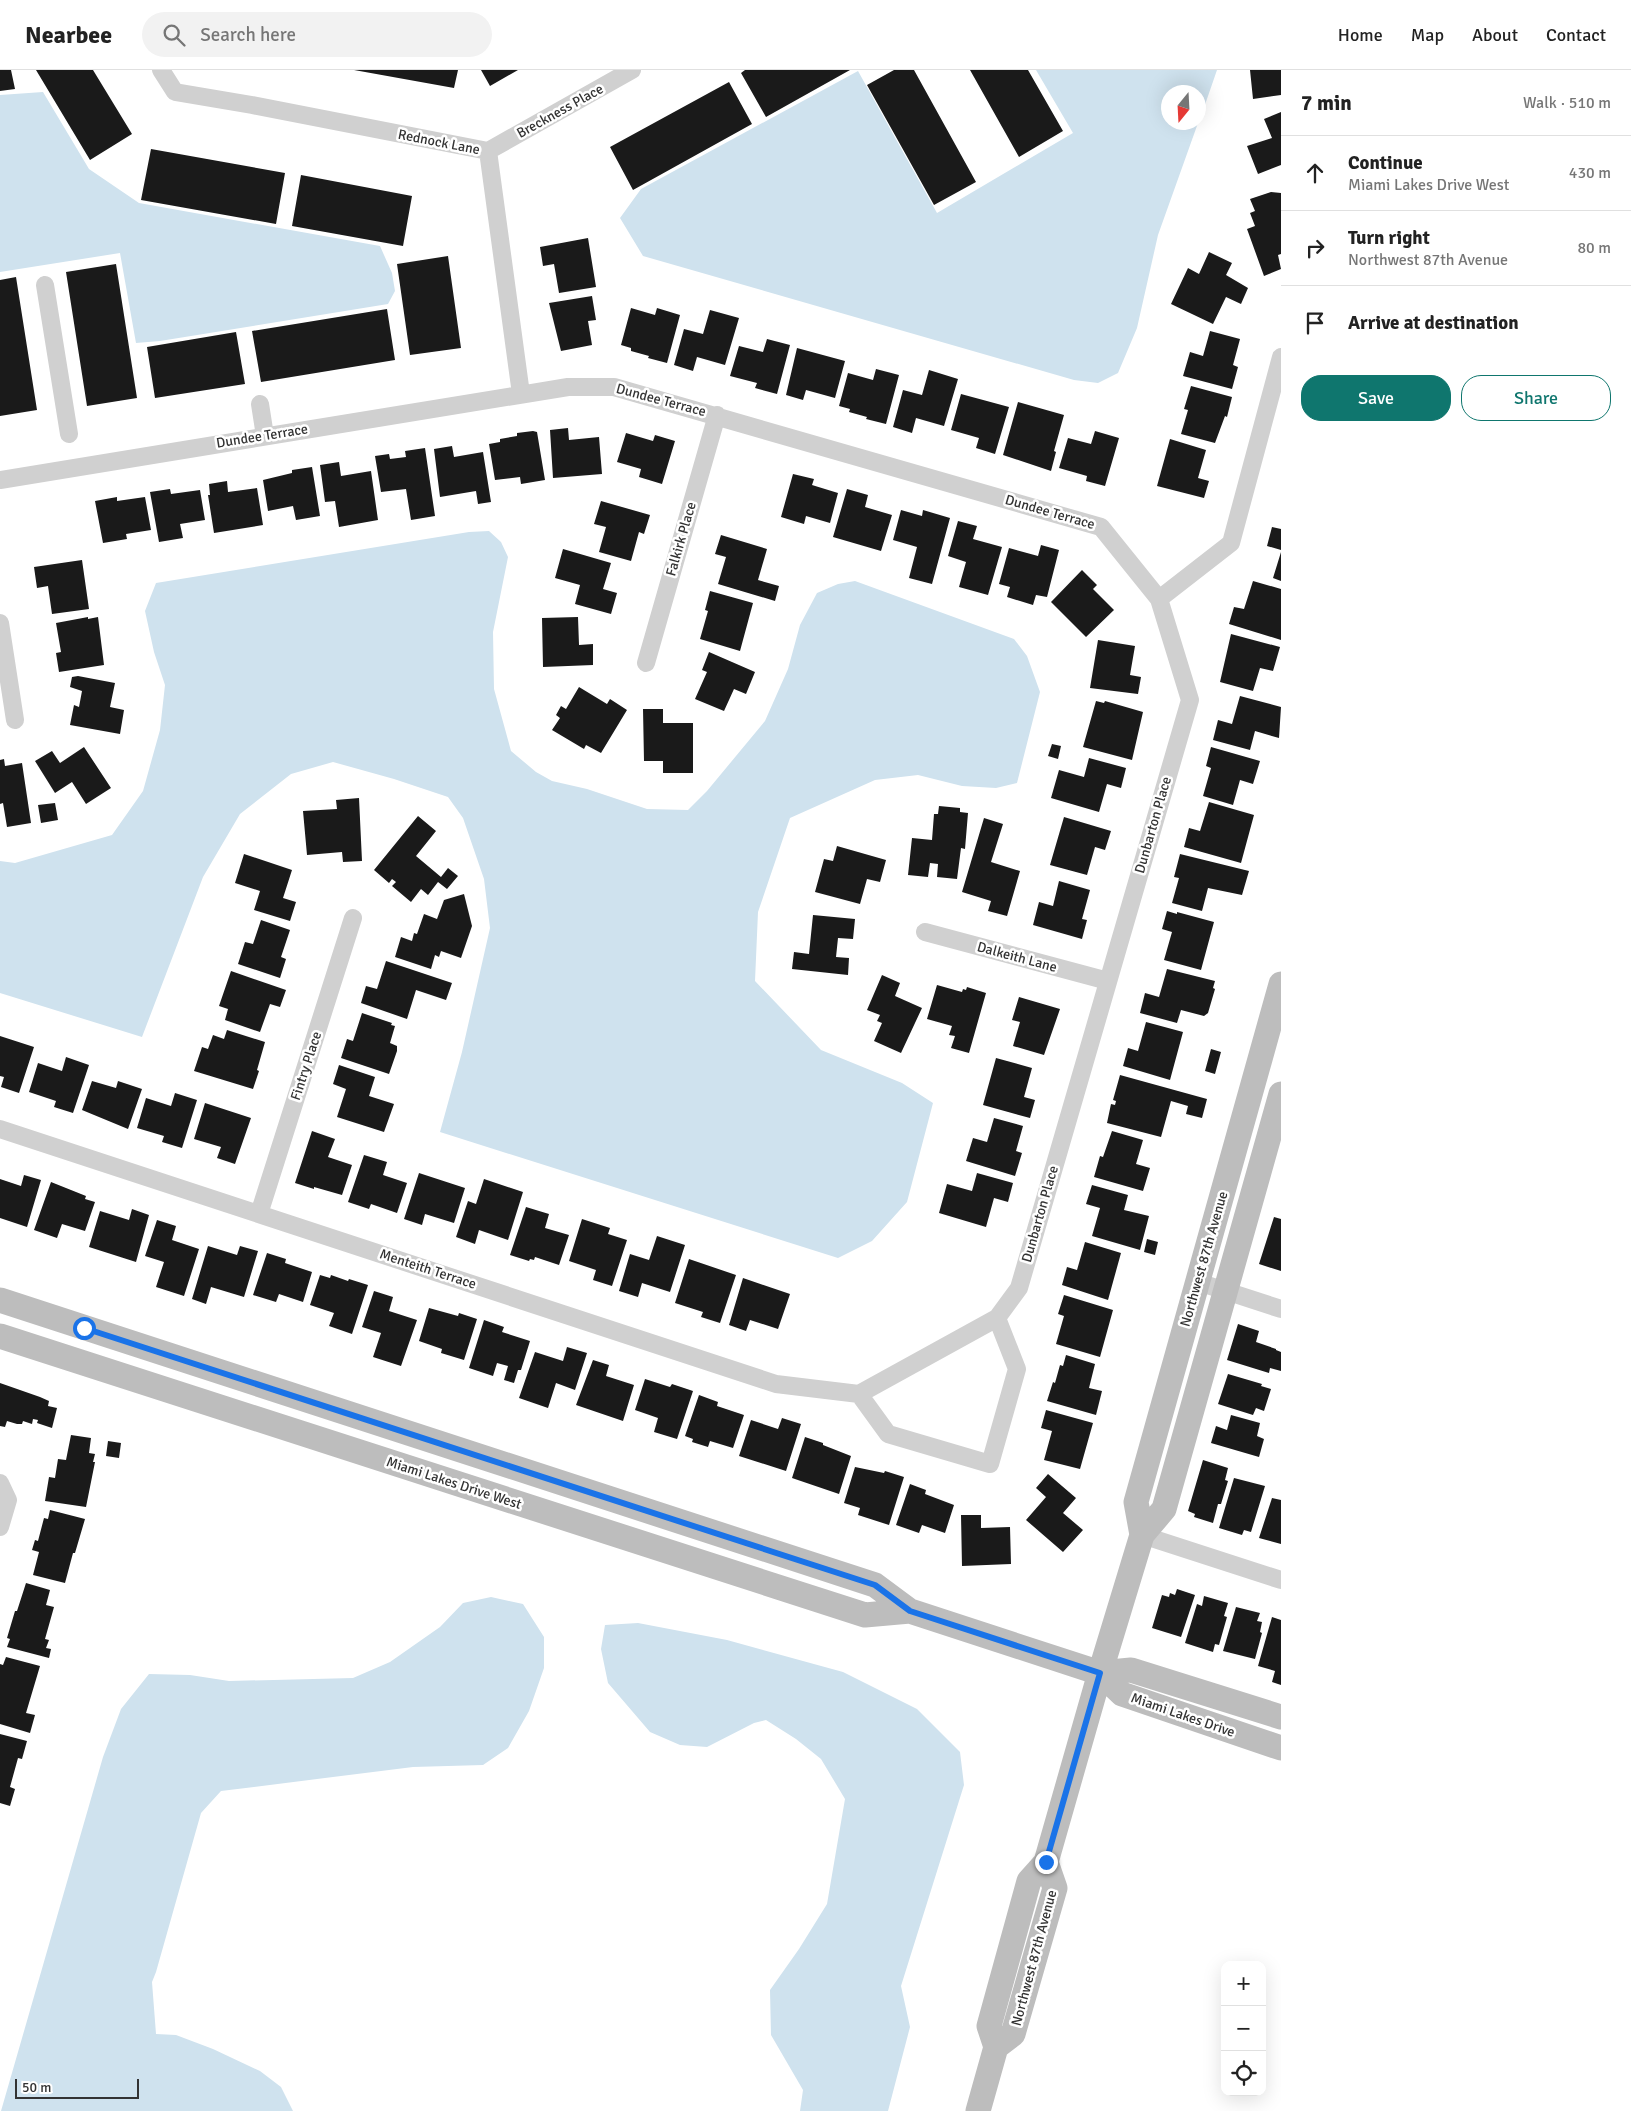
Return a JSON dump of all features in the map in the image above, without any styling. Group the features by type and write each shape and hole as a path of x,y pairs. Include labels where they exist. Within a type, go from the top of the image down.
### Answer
{"main road":[{"name":"Northwest 87th Avenue","path":"1142,1535 1136,1502 1281,984"},
{"name":"Northwest 87th Avenue","path":"978,2111 996,2047 989,2026 1029,1881 1046,1862 1142,1535 1164,1509 1280,1101"},
{"name":"Miami Lakes Drive West","path":"0,1300 875,1585 910,1611 1100,1673"},
{"name":"Miami Lakes Drive West","path":"0,1336 865,1615 910,1611"},
{"name":"Miami Lakes Drive","path":"1100,1673 1132,1670 1281,1717"},
{"name":"Miami Lakes Drive","path":"1100,1673 1122,1694 1281,1748"}],"street":[{"name":"Rednock Lane","path":"161,70 175,92 269,108 488,151 521,394"},
{"name":"Breckness Place","path":"488,151 632,70"},
{"path":"45,286 69,434"},
{"path":"1159,599 1231,543 1281,357"},
{"name":"Dundee Terrace","path":"0,480 521,394 568,387 614,387 1101,527 1159,599"},
{"path":"260,404 265,436"},
{"name":"Falkirk Place","path":"646,663 716,415"},
{"name":"Dunbarton Place","path":"859,1394 997,1318 1019,1288 1190,700 1159,599"},
{"path":"0,623 15,720"},
{"name":"Fintry Place","path":"259,1214 353,918"},
{"name":"Dalkeith Lane","path":"925,932 1108,982"},
{"path":"1250,1096 1280,1101"},
{"name":"Menteith Terrace","path":"0,1129 776,1384 859,1394"},
{"path":"1198,1282 1281,1308"},
{"path":"859,1394 888,1434 990,1464 1017,1369 997,1318"},
{"path":"0,1483 8,1500 0,1527"},
{"path":"1142,1535 1281,1580"}],"water":[{"path":"1036,70 1217,70 1206,102 1206,85 1161,85 1161,130 1196,130 1158,235 1137,328 1118,373 1098,383 1074,380 643,256 620,218 641,189 858,71 937,213 1073,133"},
{"path":"43,92 89,169 139,203 380,246 392,273 395,291 388,304 160,341 136,343 120,253 0,272 0,95"},
{"path":"489,531 501,542 508,557 493,632 494,689 511,751 536,772 552,781 587,789 647,809 688,810 707,791 765,721 788,669 800,625 817,593 838,584 855,581 1014,639 1027,656 1040,692 1017,783 996,788 962,786 918,775 875,780 790,818 758,912 755,981 821,1050 902,1083 933,1103 907,1202 872,1241 838,1258 440,1132 462,1052 490,928 484,879 463,818 448,797 394,779 333,762 291,774 240,814 203,877 142,1037 0,993 0,861 15,863 112,835 143,791 160,730 165,685 154,652 145,611 156,583 469,532"},
{"path":"491,1597 523,1604 544,1637 544,1668 529,1711 508,1748 483,1765 413,1767 221,1791 201,1813 152,1982 156,2034 176,2035 213,2049 260,2071 281,2087 293,2111 1,2111 103,1757 121,1709 149,1674 190,1675 229,1681 353,1678 390,1662 440,1627 463,1603"},
{"path":"638,1623 727,1640 843,1672 917,1709 960,1752 964,1785 901,1986 910,2027 888,2111 800,2111 803,2090 771,2035 770,1990 799,1949 827,1904 845,1799 821,1759 796,1739 766,1720 754,1723 707,1747 680,1745 650,1732 608,1683 601,1649 605,1625"}],"building":[{"path":"0,70 11,70 15,89 0,91"},
{"path":"36,70 93,70 132,134 90,160"},
{"path":"354,70 458,70 454,88"},
{"path":"481,70 518,70 490,86"},
{"path":"745,70 850,70 766,117 741,73"},
{"path":"894,70 914,70 976,182 934,205 867,85"},
{"path":"970,70 1028,70 1063,131 1019,157"},
{"path":"1250,70 1281,70 1281,95 1253,99"},
{"path":"729,82 752,124 633,190 610,147"},
{"path":"1281,112 1281,165 1258,174 1247,146 1272,138 1264,119"},
{"path":"151,149 285,173 276,224 141,200"},
{"path":"301,175 412,196 403,246 292,226"},
{"path":"1271,192 1281,193 1281,254 1278,255 1281,269 1264,276 1247,229 1255,226 1250,213 1255,211 1250,199"},
{"path":"588,238 596,287 559,293 554,264 543,266 540,247"},
{"path":"1209,252 1232,263 1226,275 1248,288 1241,304 1226,297 1213,324 1171,304 1188,268 1199,274"},
{"path":"448,256 461,348 410,355 397,264"},
{"path":"116,264 137,398 87,406 66,272"},
{"path":"16,277 37,410 0,416 0,280"},
{"path":"592,296 596,320 588,321 592,345 561,351 549,303"},
{"path":"631,308 655,315 657,308 680,315 667,363 648,358 649,356 631,351 631,348 621,345"},
{"path":"387,309 395,360 261,382 252,331"},
{"path":"710,310 739,318 725,365 697,357 693,371 674,365 684,329 703,334"},
{"path":"1210,331 1240,339 1233,365 1238,367 1232,389 1183,376 1190,352 1203,356"},
{"path":"236,332 245,384 155,398 147,347"},
{"path":"767,339 790,345 777,394 755,388 757,383 730,376 739,346 763,352"},
{"path":"797,348 845,361 835,398 806,390 803,400 786,395"},
{"path":"876,369 899,375 886,424 866,419 867,417 849,412 850,409 839,406 848,373 873,380"},
{"path":"929,370 958,379 944,426 916,418 912,433 893,427 903,390 922,395"},
{"path":"1191,386 1232,397 1227,417 1225,416 1215,443 1181,434 1188,410 1184,409"},
{"path":"961,394 1009,407 995,454 976,448 979,438 951,430"},
{"path":"1018,402 1064,415 1054,451 1056,452 1051,471 1003,455"},
{"path":"568,428 569,440 599,437 602,474 553,478 550,430"},
{"path":"1095,431 1119,438 1105,486 1086,481 1087,476 1059,468 1068,438 1091,444"},
{"path":"537,432 545,480 521,484 520,477 495,480 489,444 500,442 500,439 517,436 517,433"},
{"path":"626,433 653,441 655,435 675,441 662,484 639,477 641,469 617,462"},
{"path":"1170,439 1206,450 1198,478 1209,481 1204,498 1157,486"},
{"path":"452,446 454,457 483,452 491,502 478,504 476,491 440,497 434,449"},
{"path":"425,448 435,516 411,520 406,489 381,492 375,456 389,454 390,459 406,457 405,451"},
{"path":"339,462 341,476 371,471 378,520 339,527 335,501 325,502 320,465"},
{"path":"312,467 320,516 296,520 293,506 268,511 263,480 292,473 292,470"},
{"path":"793,474 814,479 812,485 838,493 830,523 806,516 804,524 781,517"},
{"path":"227,481 228,492 257,488 263,525 214,533 208,495 210,495 209,484"},
{"path":"170,489 171,494 200,490 205,520 180,524 183,538 159,542 150,492"},
{"path":"847,489 868,495 865,507 892,515 881,551 833,537"},
{"path":"117,497 117,501 145,497 151,530 126,534 127,539 103,543 95,501"},
{"path":"601,501 650,515 644,534 639,532 631,561 599,552 606,527 594,524"},
{"path":"901,510 922,516 923,510 950,518 932,584 909,578 917,547 893,540"},
{"path":"958,521 977,526 973,539 1002,547 988,595 959,587 966,562 948,556"},
{"path":"1272,527 1281,529 1281,550 1267,546"},
{"path":"721,535 767,549 758,580 779,586 775,601 718,584 726,557 715,554"},
{"path":"1041,545 1059,550 1047,597 1036,595 1033,605 1007,597 1010,587 999,584 1009,548 1038,556"},
{"path":"563,549 611,563 603,589 617,593 611,614 575,604 580,585 555,578"},
{"path":"1281,552 1281,581 1273,578"},
{"path":"82,560 89,609 52,614 48,586 37,588 34,567"},
{"path":"1082,570 1097,585 1093,589 1114,610 1086,637 1051,602"},
{"path":"1253,581 1281,589 1281,640 1229,624 1234,607 1244,609"},
{"path":"710,591 753,603 740,651 700,639 708,611 705,610"},
{"path":"88,617 88,619 98,617 104,665 59,672 56,653 61,652 56,623"},
{"path":"578,617 579,645 593,644 593,665 543,667 542,618"},
{"path":"1231,634 1280,647 1273,671 1260,668 1253,691 1220,682"},
{"path":"1098,640 1135,646 1130,675 1141,677 1138,694 1090,688"},
{"path":"709,652 755,672 746,694 734,689 724,711 695,699 707,672 702,670"},
{"path":"78,676 115,683 110,707 124,710 120,734 70,725 74,705 79,707 82,691 70,687 72,677"},
{"path":"579,687 607,704 610,699 627,710 601,753 586,745 584,749 552,730 560,718 556,715 561,706 566,709"},
{"path":"1240,696 1281,707 1279,738 1255,731 1250,750 1213,740 1218,720 1232,724"},
{"path":"1096,701 1104,703 1105,701 1143,712 1132,760 1083,747"},
{"path":"643,709 663,709 663,723 693,723 693,773 663,773 663,761 644,761"},
{"path":"1052,744 1061,746 1058,759 1048,756"},
{"path":"84,747 111,788 86,804 72,782 55,793 35,761 52,751 60,763"},
{"path":"1211,747 1260,761 1253,784 1240,780 1233,805 1203,796 1211,768 1206,766"},
{"path":"1089,758 1126,768 1121,788 1107,784 1099,812 1051,798 1059,770 1084,777"},
{"path":"4,759 5,766 22,763 31,823 7,827 3,803 0,804 0,760"},
{"path":"359,798 362,861 343,862 342,852 307,855 303,811 337,809 336,800"},
{"path":"1209,802 1254,815 1241,863 1184,847 1189,828 1200,831"},
{"path":"55,803 58,820 41,823 38,805"},
{"path":"939,806 960,808 960,812 968,813 965,849 961,848 957,879 937,877 938,864 930,863 928,877 908,875 912,838 932,840 934,814 938,814"},
{"path":"418,816 436,831 416,856 441,877 448,868 458,876 447,889 438,882 428,895 421,889 411,902 392,886 396,882 392,879 389,883 374,870"},
{"path":"1064,817 1111,831 1105,850 1095,847 1087,875 1050,865"},
{"path":"984,818 1003,824 991,862 1020,871 1007,916 988,911 991,901 962,892"},
{"path":"837,846 886,860 880,882 867,879 860,904 815,892 824,859 833,861"},
{"path":"244,854 292,870 283,898 296,902 290,921 254,910 260,891 235,883"},
{"path":"1180,854 1249,871 1242,895 1208,888 1202,911 1172,903 1179,878 1174,877"},
{"path":"1059,881 1090,890 1082,919 1087,920 1082,939 1033,925 1039,902 1053,906"},
{"path":"464,894 472,926 461,958 441,951 439,957 435,955 431,969 395,957 401,937 412,941 414,933 417,934 424,914 437,919 444,900"},
{"path":"1167,911 1214,922 1201,970 1164,960 1172,932 1162,929"},
{"path":"813,915 855,919 853,939 838,938 836,957 849,958 848,975 792,969 794,952 809,954"},
{"path":"261,920 290,930 281,957 286,959 280,978 238,964 245,942 253,944"},
{"path":"386,961 452,983 446,1000 416,990 407,1019 361,1003 366,986 377,989"},
{"path":"1167,969 1215,981 1213,988 1215,989 1208,1013 1204,1016 1181,1010 1177,1023 1140,1013 1145,993 1159,997"},
{"path":"231,971 286,990 280,1007 270,1004 260,1032 225,1020 228,1009 219,1006"},
{"path":"882,975 900,983 895,996 922,1008 901,1053 874,1041 882,1023 877,1021 880,1015 867,1010"},
{"path":"937,985 962,992 967,987 986,993 969,1053 951,1048 955,1036 949,1035 952,1026 927,1019"},
{"path":"1019,997 1060,1009 1044,1055 1013,1046 1020,1022 1012,1020"},
{"path":"362,1013 392,1023 391,1025 395,1026 390,1043 397,1046 397,1051 389,1074 341,1058 347,1039 353,1041"},
{"path":"1146,1022 1183,1032 1170,1080 1123,1066 1128,1048 1138,1051"},
{"path":"227,1030 265,1042 253,1089 194,1071 202,1047 208,1049 213,1035 224,1039"},
{"path":"0,1036 34,1047 19,1093 1,1087 4,1077 0,1076"},
{"path":"1211,1049 1221,1052 1215,1074 1205,1071"},
{"path":"66,1057 89,1065 73,1113 54,1107 56,1101 29,1092 38,1063 62,1071"},
{"path":"996,1058 1032,1068 1024,1097 1035,1100 1030,1118 983,1105"},
{"path":"339,1065 375,1077 369,1096 394,1104 384,1132 337,1117 346,1089 333,1084"},
{"path":"1120,1075 1207,1099 1202,1118 1186,1114 1188,1106 1171,1101 1161,1137 1107,1123 1111,1104 1115,1105 1116,1101 1113,1100"},
{"path":"92,1081 116,1088 118,1081 142,1089 128,1129 82,1110"},
{"path":"175,1093 197,1100 182,1148 162,1142 164,1136 137,1128 146,1098 171,1106"},
{"path":"205,1103 251,1118 235,1164 217,1158 221,1147 194,1139"},
{"path":"994,1118 1023,1126 1016,1151 1022,1153 1015,1176 966,1161 973,1138 987,1142"},
{"path":"312,1131 335,1139 328,1157 352,1165 342,1195 295,1183"},
{"path":"1112,1131 1143,1140 1136,1164 1150,1168 1143,1191 1094,1177 1100,1156 1103,1157"},
{"path":"364,1155 387,1162 383,1175 407,1183 397,1213 371,1204 369,1209 348,1202"},
{"path":"419,1173 465,1188 454,1223 425,1214 422,1225 404,1219"},
{"path":"977,1173 1013,1183 1008,1202 994,1198 986,1227 939,1213 947,1184 972,1191"},
{"path":"24,1175 41,1180 27,1227 0,1218 0,1179 21,1186"},
{"path":"484,1179 523,1192 508,1240 479,1230 475,1244 456,1237 468,1201 476,1204"},
{"path":"51,1182 86,1196 85,1199 95,1202 85,1231 62,1224 57,1238 34,1230"},
{"path":"1092,1185 1128,1195 1124,1210 1149,1216 1140,1250 1092,1236 1100,1208 1086,1204"},
{"path":"526,1207 549,1214 545,1228 569,1235 559,1265 535,1257 534,1260 530,1259 529,1261 510,1255"},
{"path":"132,1209 149,1215 136,1262 89,1247 100,1211 129,1220"},
{"path":"1274,1217 1281,1219 1281,1271 1259,1264"},
{"path":"582,1219 610,1228 608,1234 627,1240 612,1286 593,1280 596,1270 569,1261"},
{"path":"157,1220 176,1226 172,1240 199,1249 184,1296 156,1287 164,1262 145,1256"},
{"path":"657,1236 685,1245 670,1292 642,1283 638,1297 619,1291 630,1254 649,1260"},
{"path":"1147,1239 1158,1242 1155,1255 1144,1252"},
{"path":"1085,1242 1121,1253 1108,1300 1062,1285 1067,1267 1077,1270"},
{"path":"208,1246 237,1255 240,1246 258,1251 244,1297 211,1287 206,1304 192,1299"},
{"path":"267,1253 286,1259 285,1263 312,1272 303,1302 279,1294 276,1302 253,1295"},
{"path":"689,1259 736,1275 720,1323 701,1317 703,1312 675,1303"},
{"path":"320,1275 330,1278 331,1275 368,1285 352,1334 329,1326 334,1313 310,1305"},
{"path":"743,1278 790,1294 778,1329 750,1320 746,1331 729,1325"},
{"path":"374,1291 393,1297 389,1311 417,1320 401,1366 373,1357 381,1333 362,1327"},
{"path":"1064,1295 1113,1310 1100,1357 1056,1344 1064,1316 1058,1314"},
{"path":"429,1308 458,1316 459,1313 477,1319 464,1360 441,1353 442,1349 419,1341"},
{"path":"484,1320 504,1327 502,1332 530,1341 521,1370 518,1370 514,1383 504,1380 508,1366 497,1363 493,1376 469,1368"},
{"path":"1238,1324 1259,1331 1256,1342 1281,1352 1281,1371 1270,1368 1269,1373 1227,1360"},
{"path":"567,1347 587,1353 575,1390 556,1383 548,1408 519,1398 535,1352 563,1361"},
{"path":"1066,1355 1095,1364 1089,1388 1102,1391 1096,1415 1047,1401 1060,1365 1063,1366"},
{"path":"593,1360 609,1365 606,1376 634,1385 623,1421 576,1405"},
{"path":"1228,1374 1262,1384 1261,1386 1271,1389 1264,1411 1256,1408 1253,1415 1218,1404"},
{"path":"645,1379 670,1387 672,1384 693,1391 677,1439 654,1432 658,1418 635,1410"},
{"path":"0,1383 49,1401 48,1406 57,1408 52,1428 37,1423 38,1420 33,1419 32,1424 23,1421 22,1424 17,1424 7,1421 5,1427 0,1426"},
{"path":"699,1395 718,1402 717,1406 744,1415 733,1448 710,1441 708,1447 692,1442 693,1439 685,1436"},
{"path":"1046,1410 1093,1423 1080,1469 1044,1460 1052,1431 1041,1428"},
{"path":"1231,1415 1260,1423 1257,1436 1264,1439 1259,1457 1211,1443 1216,1426 1227,1430"},
{"path":"782,1418 801,1424 786,1471 739,1456 751,1420 778,1429"},
{"path":"71,1435 91,1438 89,1453 95,1454 86,1507 45,1501 49,1477 55,1478 58,1459 66,1460"},
{"path":"805,1437 851,1456 839,1494 792,1478"},
{"path":"108,1441 121,1443 119,1458 106,1456"},
{"path":"1203,1460 1228,1468 1225,1480 1228,1481 1221,1504 1218,1504 1213,1523 1194,1517 1195,1514 1188,1511"},
{"path":"855,1467 884,1473 885,1471 904,1477 889,1525 858,1515 860,1508 844,1503"},
{"path":"1048,1474 1076,1498 1063,1513 1083,1530 1063,1552 1026,1520 1046,1497 1036,1488"},
{"path":"1234,1478 1265,1486 1251,1532 1244,1530 1242,1535 1219,1528"},
{"path":"910,1484 926,1490 925,1494 954,1505 945,1533 922,1525 919,1533 896,1525"},
{"path":"1272,1498 1281,1500 1281,1544 1259,1538"},
{"path":"50,1510 85,1519 65,1583 33,1575 39,1552 32,1550 35,1540 38,1541 44,1518 48,1519"},
{"path":"961,1515 981,1515 981,1528 1010,1527 1011,1564 962,1566"},
{"path":"26,1583 50,1590 46,1605 54,1607 45,1639 49,1640 46,1648 51,1649 49,1658 7,1647 10,1639 7,1638 15,1611 17,1611"},
{"path":"1177,1589 1195,1595 1181,1637 1152,1628 1162,1595 1169,1597 1170,1593 1175,1595"},
{"path":"1204,1596 1228,1603 1224,1616 1227,1617 1219,1645 1215,1644 1213,1652 1185,1643 1197,1604 1202,1606"},
{"path":"1236,1607 1260,1613 1257,1621 1262,1622 1260,1632 1262,1633 1255,1659 1223,1651"},
{"path":"1272,1617 1281,1620 1281,1685 1272,1682 1275,1671 1258,1666"},
{"path":"6,1657 40,1666 26,1713 35,1715 30,1733 0,1724 0,1664 3,1665"},
{"path":"0,1734 27,1741 22,1759 18,1758 10,1787 15,1789 10,1806 0,1803"}],"route":[{"path":"84,1328 875,1585 910,1611 1100,1673 1046,1862"}]}
